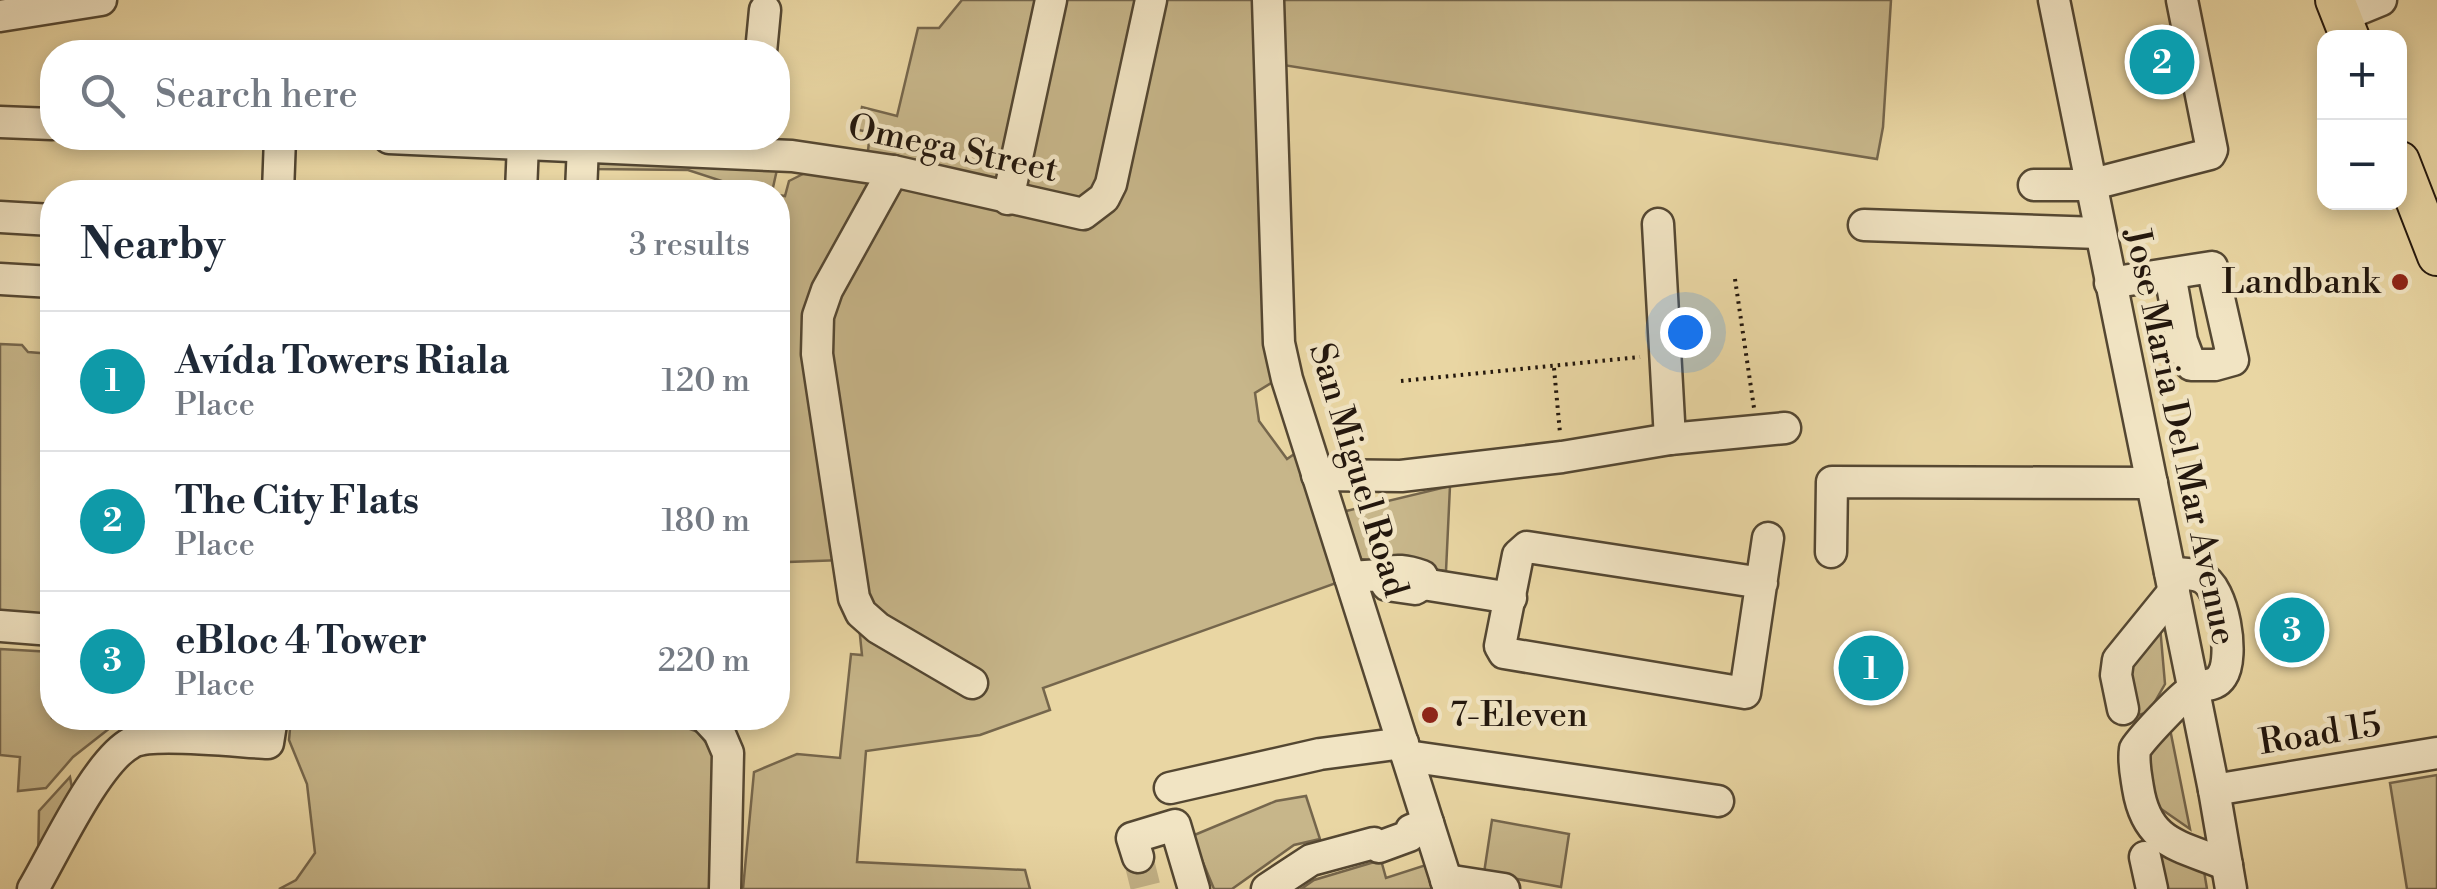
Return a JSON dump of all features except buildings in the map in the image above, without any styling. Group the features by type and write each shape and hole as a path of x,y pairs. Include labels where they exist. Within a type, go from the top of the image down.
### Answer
{"main road":[{"path":"2407,177 2434,239"}],"street":[{"path":"0,16 100,0"},
{"path":"1008,199 1051,0"},
{"name":"Omega Street","path":"780,150 1082,214 1104,198 1111,184 1151,0"},
{"name":"San Miguel Road","path":"1268,0 1279,343 1317,476 1405,749 1419,827 1441,884"},
{"name":"Jose Maria Del Mar Avenue","path":"2054,0 2229,877"},
{"path":"2034,185 2089,185 2224,150 2182,0"},
{"path":"2342,18 2381,0"},
{"path":"762,40 765,10"},
{"path":"0,122 40,124"},
{"path":"278,180 280,150"},
{"path":"522,180 524,150"},
{"path":"582,180 583,150"},
{"path":"893,171 826,290 818,316 817,354 854,598 862,614 878,628 972,683"},
{"path":"0,217 40,219"},
{"path":"1658,224 1670,439"},
{"path":"1864,226 2100,234"},
{"path":"2110,284 2170,274"},
{"path":"0,279 40,281"},
{"path":"1317,476 1401,476 1562,457 1670,439 1772,430"},
{"path":"1831,552 1832,482 2152,483"},
{"path":"1762,584 1530,547 1519,552 1500,646 1504,653 1745,693 1762,584 1768,538"},
{"path":"1350,576 1382,575 1387,584 1415,589 1422,584 1510,598"},
{"path":"2123,709 2116,674 2118,660 2172,582 2202,577 2215,589 2223,613 2228,656 2223,676 2212,685 2194,688 2135,749 2134,762 2142,814 2160,836 2229,877"},
{"path":"0,626 40,629"},
{"path":"34,889 105,766 133,741 182,738 268,743 270,730"},
{"path":"716,730 728,753 724,889"},
{"path":"1170,788 1320,754 1405,749 1718,801"},
{"name":"Road 15","path":"2214,790 2437,753"},
{"path":"1266,889 1310,860 1374,842 1376,834 1406,824 1419,827"},
{"path":"1138,857 1132,838 1176,825 1194,889"},
{"path":"2144,857 2152,889"},
{"path":"1441,884 1504,889"}],"path":[{"path":"1735,279 1772,430"},
{"path":"1401,381 1664,354"},
{"path":"1554,368 1562,457"}],"shaded area":[{"path":"962,0 1262,0 1276,380 1255,393 1259,421 1287,459 1303,448 1339,582 1043,688 1050,710 980,735 866,751 857,862 1025,870 1030,889 743,889 754,772 797,754 840,758 851,654 862,655 858,616 843,560 790,562 790,180 817,167 851,173 868,151 870,132 858,130 862,107 897,116 918,28 939,28"},
{"path":"1279,0 1891,0 1883,127 1877,159 1283,65"},
{"path":"591,152 778,165 775,180 719,180 688,170 592,169"},
{"path":"0,344 22,345 28,352 40,353 40,619 0,614"},
{"path":"1450,486 1446,571 1361,559 1342,512"},
{"path":"2160,626 2165,684 2149,712 2135,716 2129,662"},
{"path":"0,649 40,651 40,730 107,730 73,757 46,788 18,791 20,757 0,755"},
{"path":"2169,724 2190,829 2154,804 2144,759"},
{"path":"290,730 693,730 722,764 715,889 279,889 296,880 315,853 307,784 289,740"},
{"path":"2437,775 2437,889 2407,889 2390,783"},
{"path":"70,777 72,788 38,862 39,811"},
{"path":"1306,796 1320,839 1294,845 1232,889 1214,889 1192,836 1276,801"},
{"path":"1492,820 1569,834 1561,887 1484,873"},
{"path":"2147,832 2202,859 2207,889 2156,889"},
{"path":"1381,860 1386,878 1429,864 1437,889 1301,889 1314,880"}],"tunnel":[{"path":"1138,857 1146,889"}],"place":[{"name":"The City Flats","path":"2162,62"},
{"name":"Landbank","path":"2400,282"},
{"name":"eBloc 4 Tower","path":"2292,630"},
{"name":"Avída Towers Riala","path":"1871,668"},
{"name":"7-Eleven","path":"1430,715"}]}
